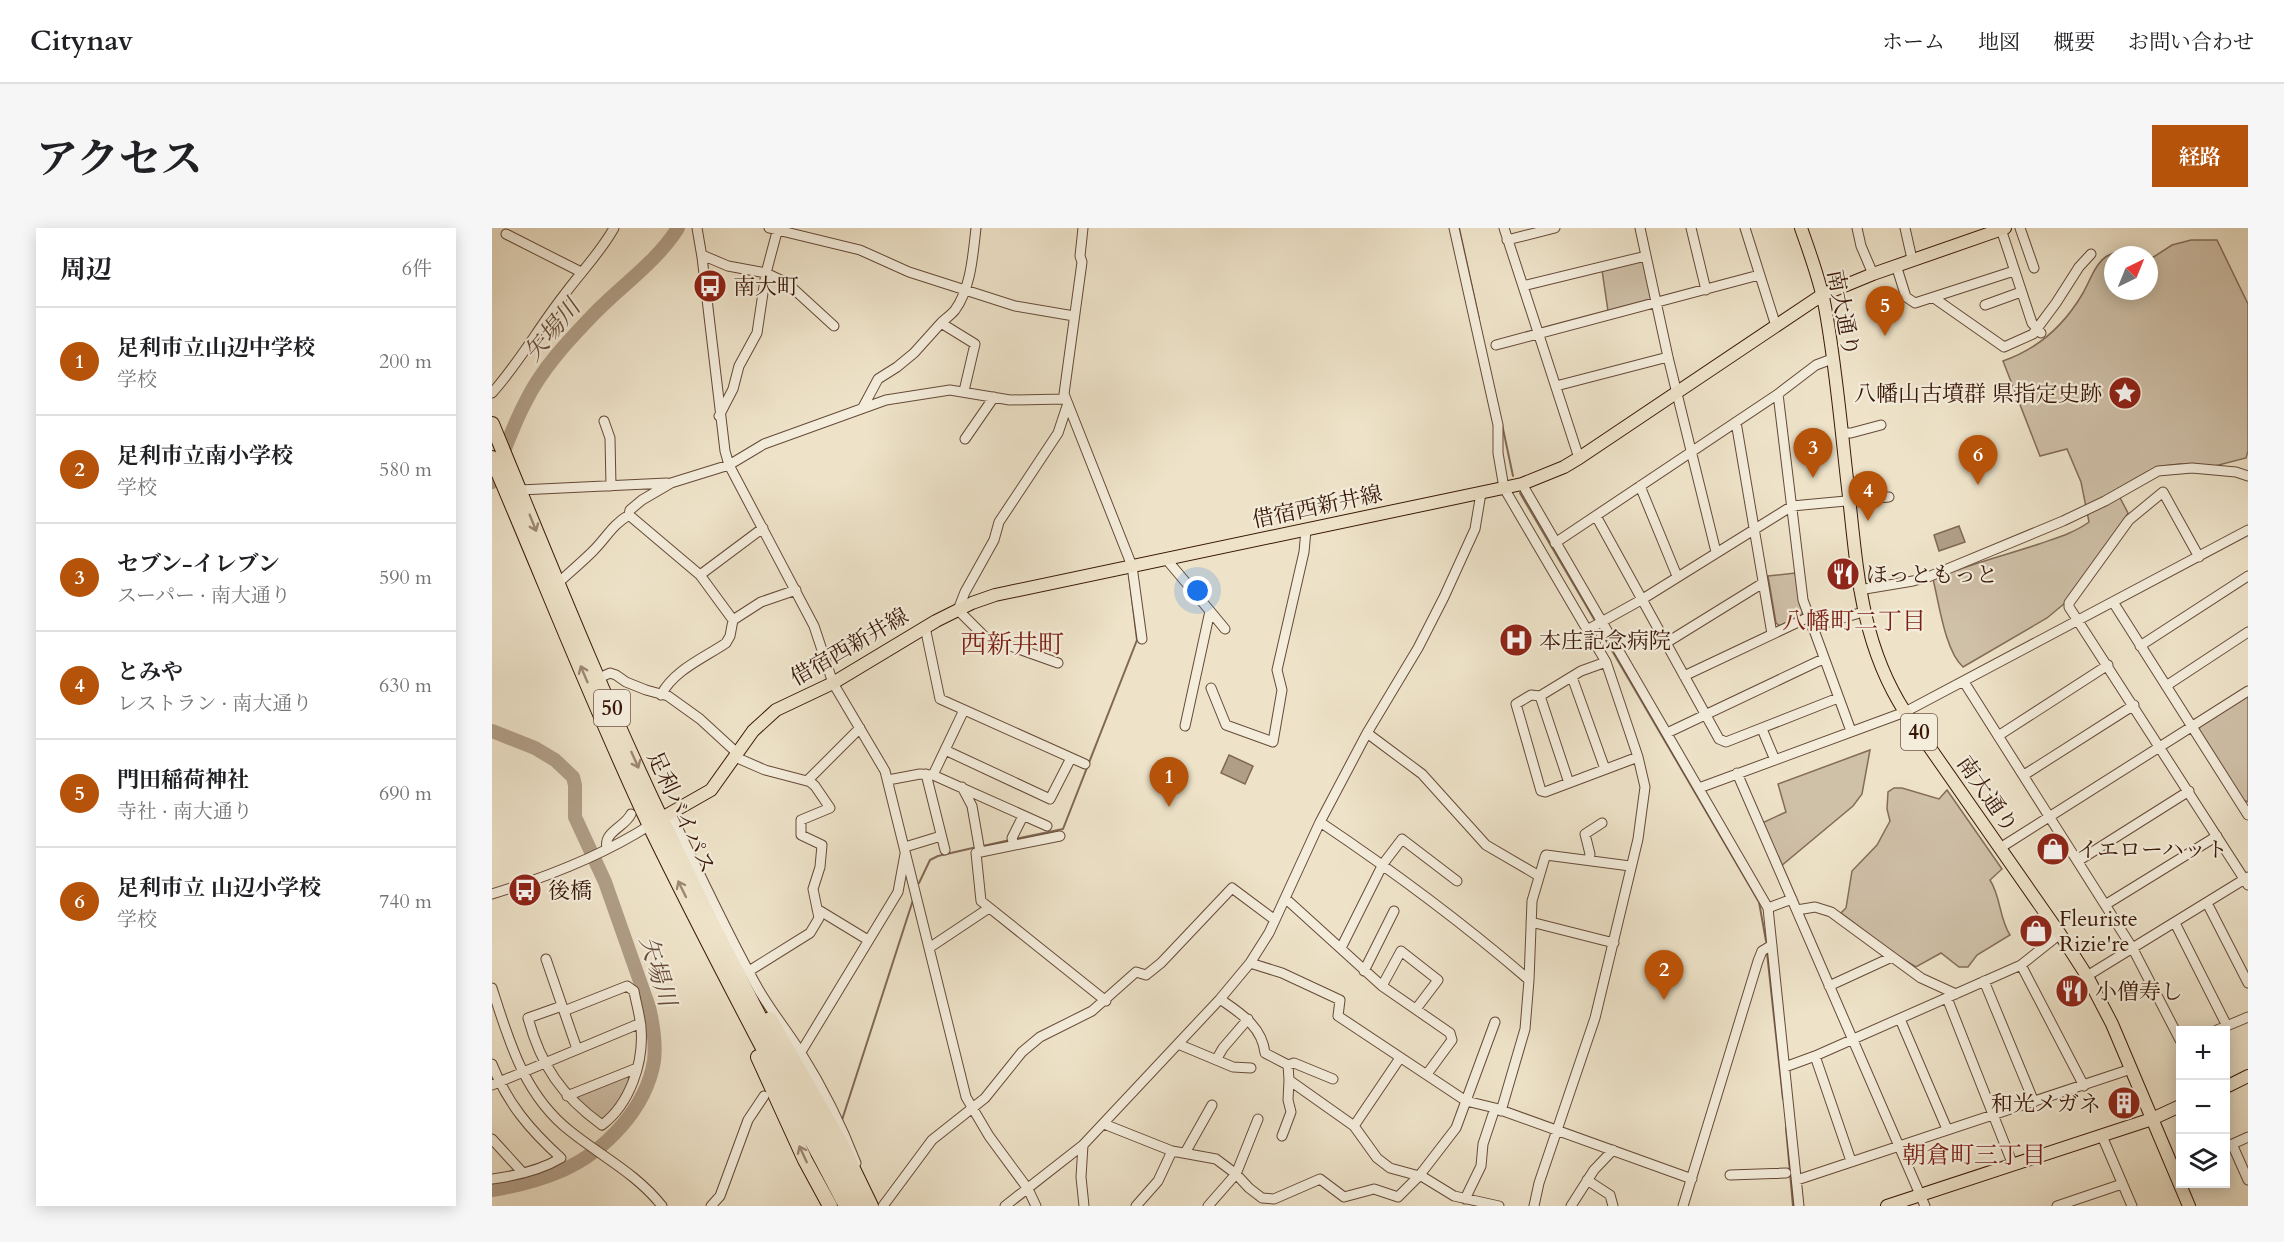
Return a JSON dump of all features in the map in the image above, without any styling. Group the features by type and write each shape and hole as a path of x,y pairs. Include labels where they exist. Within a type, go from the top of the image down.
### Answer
{"highway":[{"name":"足利バイパス","path":"492,424 558,583 714,943 858,1206"},
{"name":"足利バイパス","path":"492,458 614,746 661,819"},
{"name":"50","path":"714,943 809,1085 871,1206"},
{"name":"50","path":"714,943 746,1031 801,1150 830,1206"},
{"name":"足利バイパス","path":"752,1014 846,1206"}],"main road":[{"name":"南大通り","path":"1801,228 1822,295 1832,358 1859,590 1872,643 1905,712 2087,976 2112,1024 2152,1119"},
{"name":"借宿西新井線","path":"661,819 711,790 767,716 833,683 925,627 958,610 995,596 1522,484 1564,467 1579,458 1822,295 1896,265 2003,229"},
{"path":"2230,1085 2248,1076"},
{"path":"1887,1206 1922,1201 2013,1165 2152,1119 2176,1108"},
{"name":"40","path":"2152,1119 2176,1166"},
{"name":"40","path":"2183,1188 2189,1206"}],"street":[{"path":"492,393 515,365 581,272 607,241 614,228"},
{"path":"697,228 724,451 729,465 814,626 833,683 885,771 966,1097 971,1108 1028,1189 1036,1206"},
{"path":"719,416 733,389 739,366 757,333 774,228 860,250 909,272 1015,306 1074,316"},
{"path":"863,407 878,379 897,368 955,310 972,265 976,228"},
{"path":"1058,663 985,637 958,610 965,592 994,540 999,522 1058,433 1066,403 1074,316 1082,262 1080,256 1083,228"},
{"path":"1454,228 1498,425 1498,453 1504,488 1606,662 1644,774 1645,795 1638,839 1595,1018 1539,1184 1534,1206"},
{"path":"1504,228 1579,458"},
{"path":"1507,240 1555,228"},
{"path":"1640,228 1668,357 1716,552"},
{"path":"1691,228 1706,290"},
{"path":"1745,228 1776,326"},
{"path":"1857,228 1872,274"},
{"path":"1905,228 1912,260"},
{"path":"2020,228 2034,268"},
{"path":"2003,229 2021,292 2032,323 2038,330"},
{"path":"506,234 581,272"},
{"path":"1934,298 2004,346 2038,330 2079,267 2091,254"},
{"path":"702,255 728,266 765,273 787,283 834,326"},
{"path":"1523,286 1646,256"},
{"path":"1896,265 1909,301 1915,303 2014,271"},
{"path":"1496,345 1759,275"},
{"path":"1985,305 2021,292"},
{"path":"941,323 975,344 964,391"},
{"path":"1556,386 1668,357"},
{"path":"1555,543 1778,394 1822,361 1832,358"},
{"path":"520,490 670,483 729,465 764,444 886,400 950,390 1010,400 1066,403"},
{"path":"1778,394 1803,600 1851,731"},
{"path":"965,439 994,397"},
{"path":"1066,403 1132,566 1142,639"},
{"path":"604,421 610,438 611,486"},
{"path":"1736,422 1772,634"},
{"path":"1841,433 1881,425"},
{"path":"1859,590 1928,577 2063,521 2158,471 2192,468 2236,472 2248,476"},
{"path":"558,583 593,551 614,524 629,515 630,510 642,500 670,483"},
{"path":"1522,484 1768,908 1799,1206"},
{"path":"1640,486 1677,576"},
{"path":"2087,976 2247,880 2069,607 2069,603 2129,520 2163,492 2199,557"},
{"path":"1005,1206 1083,1145 1220,999 1250,963 1275,920 1320,822 1367,733 1418,648 1444,597 1475,529 1481,493"},
{"path":"1587,630 1641,600 1792,506 1889,497"},
{"path":"629,515 700,575 733,620"},
{"path":"1596,516 1719,739 1723,742 1762,729 1838,698"},
{"path":"700,575 763,528"},
{"path":"1211,688 1226,725 1273,742 1282,690 1277,670 1304,552 1305,530"},
{"path":"1699,788 1737,772 1905,712 2247,534"},
{"path":"1167,560 1225,629"},
{"path":"2140,646 2248,576"},
{"path":"1666,643 1763,584"},
{"path":"661,695 668,684 687,667 726,643 733,620 761,602 796,590"},
{"path":"2113,602 2246,809"},
{"path":"1185,726 1210,611"},
{"path":"1684,676 1772,634 1810,622 1863,612"},
{"path":"925,627 940,699 1085,764"},
{"path":"2166,686 2248,632"},
{"path":"1667,733 1824,659"},
{"path":"1606,662 1572,677 1540,696 1531,695 1516,704 1522,718 1541,791 1545,792 1638,757"},
{"path":"1998,736 2108,665"},
{"path":"599,678 610,674 616,675 626,682 668,696 700,719 736,755 765,770 808,780 830,808 801,820 801,835 822,845 820,867 813,889 819,918 810,933 749,971"},
{"path":"1572,677 1605,769"},
{"path":"1964,681 2133,949 2176,1031"},
{"path":"2000,848 2248,691"},
{"path":"1540,696 1569,783"},
{"path":"2024,775 2134,705"},
{"path":"945,850 930,775 964,710"},
{"path":"808,780 860,728"},
{"path":"1762,729 1775,760"},
{"path":"1367,733 1422,774 1486,844 1539,876"},
{"path":"945,750 1050,799 1071,758"},
{"path":"1737,772 1922,1201"},
{"path":"888,780 920,774 930,775 1047,826"},
{"path":"962,787 972,806 980,852"},
{"path":"2078,861 2188,791"},
{"path":"603,850 608,837 624,825 631,814"},
{"path":"1014,845 1012,838 1023,816"},
{"path":"492,894 537,880 588,858 661,819 749,971 834,1107 837,1123 849,1143 862,1177 861,1186"},
{"path":"1320,822 1383,864 1454,918 1529,980"},
{"path":"1589,860 1586,834 1602,823"},
{"path":"1060,836 976,853 981,901 1106,1001"},
{"path":"2105,905 2217,836"},
{"path":"905,849 941,837"},
{"path":"1341,948 1383,864 1402,839 1457,881"},
{"path":"801,1052 898,892 905,849"},
{"path":"1465,1199 1481,1166 1483,1144 1498,1110 1525,1029 1532,902 1546,855 1630,866"},
{"path":"883,1206 932,1140 985,1098 1022,1052 1040,1037 1092,1011 1106,1001 1136,972 1146,975 1161,963 1232,888 1275,920"},
{"path":"1285,898 1382,986 1450,1032 1453,1037 1450,1045 1427,1074"},
{"path":"1768,908 1792,899"},
{"path":"2206,903 2248,983"},
{"path":"1797,910 1815,907 1831,912 1921,978 1951,996 2013,1165"},
{"path":"929,948 989,908"},
{"path":"817,909 868,940"},
{"path":"1364,971 1394,911"},
{"path":"1531,922 1614,943"},
{"path":"2175,922 2227,1026 2248,1017"},
{"path":"1785,1066 1815,1056 2021,965 2060,934"},
{"path":"1683,1206 1758,961 1762,951 1772,945"},
{"path":"1382,986 1401,951 1438,980 1416,1010"},
{"path":"1829,986 1892,957"},
{"path":"546,959 578,1049"},
{"path":"1250,963 1282,973 1340,1000 1338,1016 1466,1101 1498,1110 1692,1179"},
{"path":"2021,965 2084,1086"},
{"path":"1984,981 2034,1102"},
{"path":"627,986 634,991 640,1025 641,1050 637,1068 624,1099 602,1125 567,1096 545,1063 528,1018 563,1008 627,986"},
{"path":"492,988 522,1072 549,1112 588,1145 640,1182 662,1206"},
{"path":"1220,999 1248,1019 1262,1037 1265,1053 1288,1065 1294,1064 1333,1079"},
{"path":"1216,1060 1223,1048 1248,1019"},
{"path":"1900,1019 1947,1130"},
{"path":"1104,1124 1173,1151 1216,1159 1262,1198 1274,1199 1320,1179 1344,1197 1374,1189 1398,1197 1419,1176 1456,1128 1495,1022"},
{"path":"495,1083 640,1025"},
{"path":"1178,1044 1233,1066 1251,1068"},
{"path":"1815,1056 1851,1161"},
{"path":"1354,1125 1400,1058"},
{"path":"492,1064 495,1083 522,1119 561,1158 523,1173 492,1179"},
{"path":"1282,1136 1291,1112 1288,1100 1288,1065"},
{"path":"567,1096 637,1068"},
{"path":"1797,1180 2131,1069"},
{"path":"1289,1080 1354,1125 1383,1163 1390,1168 1419,1176 1454,1196 1498,1206"},
{"path":"711,1206 720,1196 748,1120 764,1096"},
{"path":"1185,1153 1212,1105"},
{"path":"1208,1206 1236,1174 1258,1119"},
{"path":"2102,1136 2132,1206"},
{"path":"2230,1145 2248,1137"},
{"path":"492,1139 523,1173"},
{"path":"1083,1145 1081,1177 1084,1206"},
{"path":"2230,1147 2248,1180"},
{"path":"1571,1206 1594,1170 1613,1150"},
{"path":"1136,1206 1158,1181 1173,1151"},
{"path":"1730,1174 1786,1173"},
{"path":"1587,1180 1610,1195 1613,1206"},
{"path":"2062,1205 2122,1184"},
{"path":"1282,1196 1286,1206"}],"shaded area":[{"path":"2191,240 2217,240 2248,304 2248,451 2246,458 2211,467 2180,464 2163,466 2147,472 2116,490 2128,513 2113,539 2065,603 2047,618 1963,667 1957,660 1947,638 1933,579 2058,537 2089,522 2081,482 2067,449 2040,456 2003,361 2028,350 2059,325 2076,304 2097,266 2104,258 2104,300 2158,300 2158,254 2172,245"},
{"path":"1644,259 1653,300 1608,311 1602,270"},
{"path":"1959,526 1965,542 1939,551 1934,535"},
{"path":"1795,573 1802,615 1780,626 1776,623 1768,576"},
{"path":"2248,695 2248,802 2243,800 2199,731 2200,725"},
{"path":"1870,750 1862,794 1853,806 1781,866 1762,823 1786,812 1778,784"},
{"path":"1229,755 1253,766 1245,784 1221,773"},
{"path":"1894,788 1902,788 1939,799 1947,790 2002,869 1990,880 2010,935 1977,955 1968,967 1959,967 1941,953 1916,967 1896,955 1841,913 1846,908 1852,871 1877,845 1890,821 1887,809 1888,792"},
{"path":"627,1076 631,1080 622,1099 605,1119 600,1120 577,1101 578,1096"}],"waterway":[{"name":"矢場川","path":"492,482 521,411 547,367 591,317 648,264 678,228"},
{"path":"1459,228 1479,319"},
{"path":"1502,424 1513,476"},
{"path":"1520,493 1594,619"},
{"path":"1015,839 1063,829 1137,640 1129,575"},
{"path":"1600,630 1759,902 1766,941"},
{"name":"矢場川","path":"492,731 535,748 555,760 573,777 575,817 605,882 649,1007 655,1048 650,1079 642,1096 633,1112 608,1140 594,1152 563,1170 546,1177 492,1190"},
{"path":"983,846 1010,840"},
{"path":"919,883 930,860 977,847"},
{"path":"842,1120 913,900"},
{"path":"1767,953 1783,1099"},
{"path":"1786,1128 1793,1206"}],"place":[{"name":"南大町","path":"710,286"},
{"name":"門田稲荷神社","path":"1885,336"},
{"name":"八幡山古墳群 県指定史跡","path":"2125,393"},
{"name":"セブン-イレブン","path":"1813,478"},
{"name":"足利市立 山辺小学校","path":"1978,485"},
{"name":"とみや","path":"1868,521"},
{"name":"ほっともっと","path":"1843,574"},
{"name":"本庄記念病院","path":"1516,640"},
{"name":"足利市立山辺中学校","path":"1169,807"},
{"name":"イエローハット","path":"2053,849"},
{"name":"後橋","path":"525,890"},
{"name":"Fleuriste Rizie're","path":"2036,931"},
{"name":"小僧寿し","path":"2072,991"},
{"name":"足利市立南小学校","path":"1664,1000"},
{"name":"和光メガネ","path":"2124,1103"}],"district":[{"name":"八幡町二丁目","path":"1854,621"},
{"name":"西新井町","path":"1012,644"},
{"name":"朝倉町三丁目","path":"1974,1155"}]}
